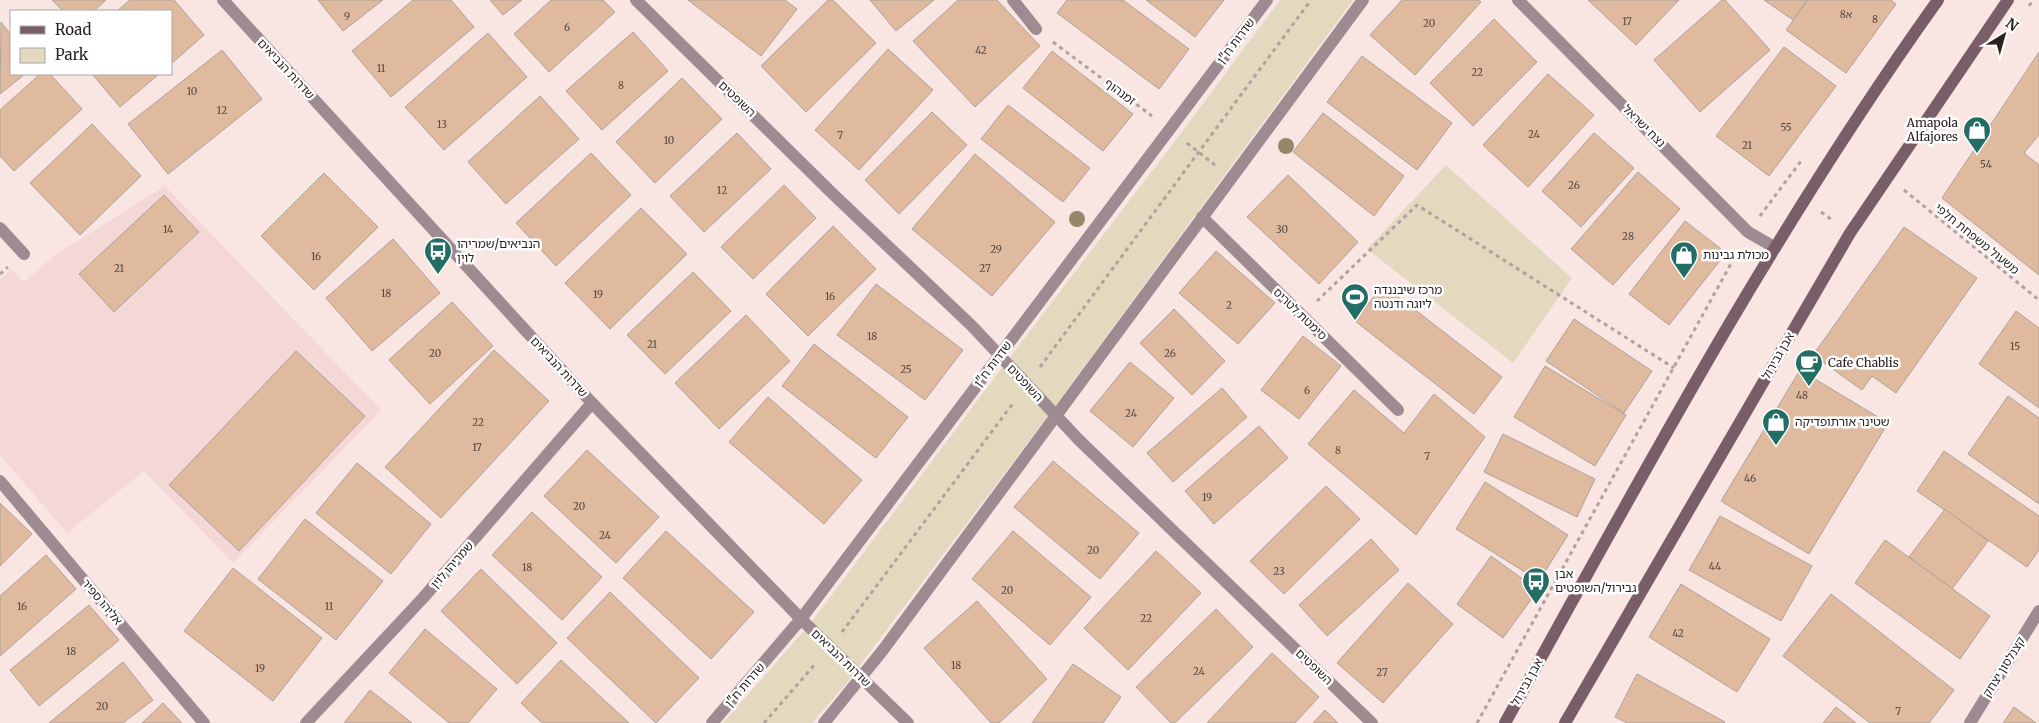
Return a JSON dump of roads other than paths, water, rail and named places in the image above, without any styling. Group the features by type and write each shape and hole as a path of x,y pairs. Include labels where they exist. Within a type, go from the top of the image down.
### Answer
{"main road":[{"name":"אבן גבירול","path":"1565,723 1850,234 2008,0"},
{"name":"אבן גבירול","path":"1505,723 1694,381 1804,199 1935,1"}],"street":[{"name":"שדרות הנביאים","path":"223,0 592,403 801,619 908,723"},
{"name":"השופטים","path":"636,0 835,196 972,326 1056,416 1372,723"},
{"path":"1013,0 1036,28"},
{"name":"שדרות ח\"ן","path":"712,723 801,619 1267,0"},
{"path":"824,723 861,677 1056,416 1363,0"},
{"name":"נצח ישראל","path":"1518,0 1748,232 1774,247"},
{"name":"סימטת לטריס","path":"1202,217 1398,410"},
{"path":"0,228 24,254"},
{"name":"שמריהו לוין","path":"306,723 423,598 592,403"},
{"name":"אליהו ספיר","path":"0,481 204,723"},
{"name":"קצנלסון יצחק","path":"1970,723 2039,611"}],"place":[{"name":"Amapola Alfajores","path":"1977,154"},
{"name":"הנביאים/שמריהו לוין","path":"438,275"},
{"name":"מכולת גבינות","path":"1684,279"},
{"name":"מרכז שיבננדה ליוגה ודנטה","path":"1355,321"},
{"name":"Cafe Chablis","path":"1809,387"},
{"name":"שטינר אורתופדיקה","path":"1776,446"},
{"name":"אבן גבירול/השופטים","path":"1536,605"}]}
